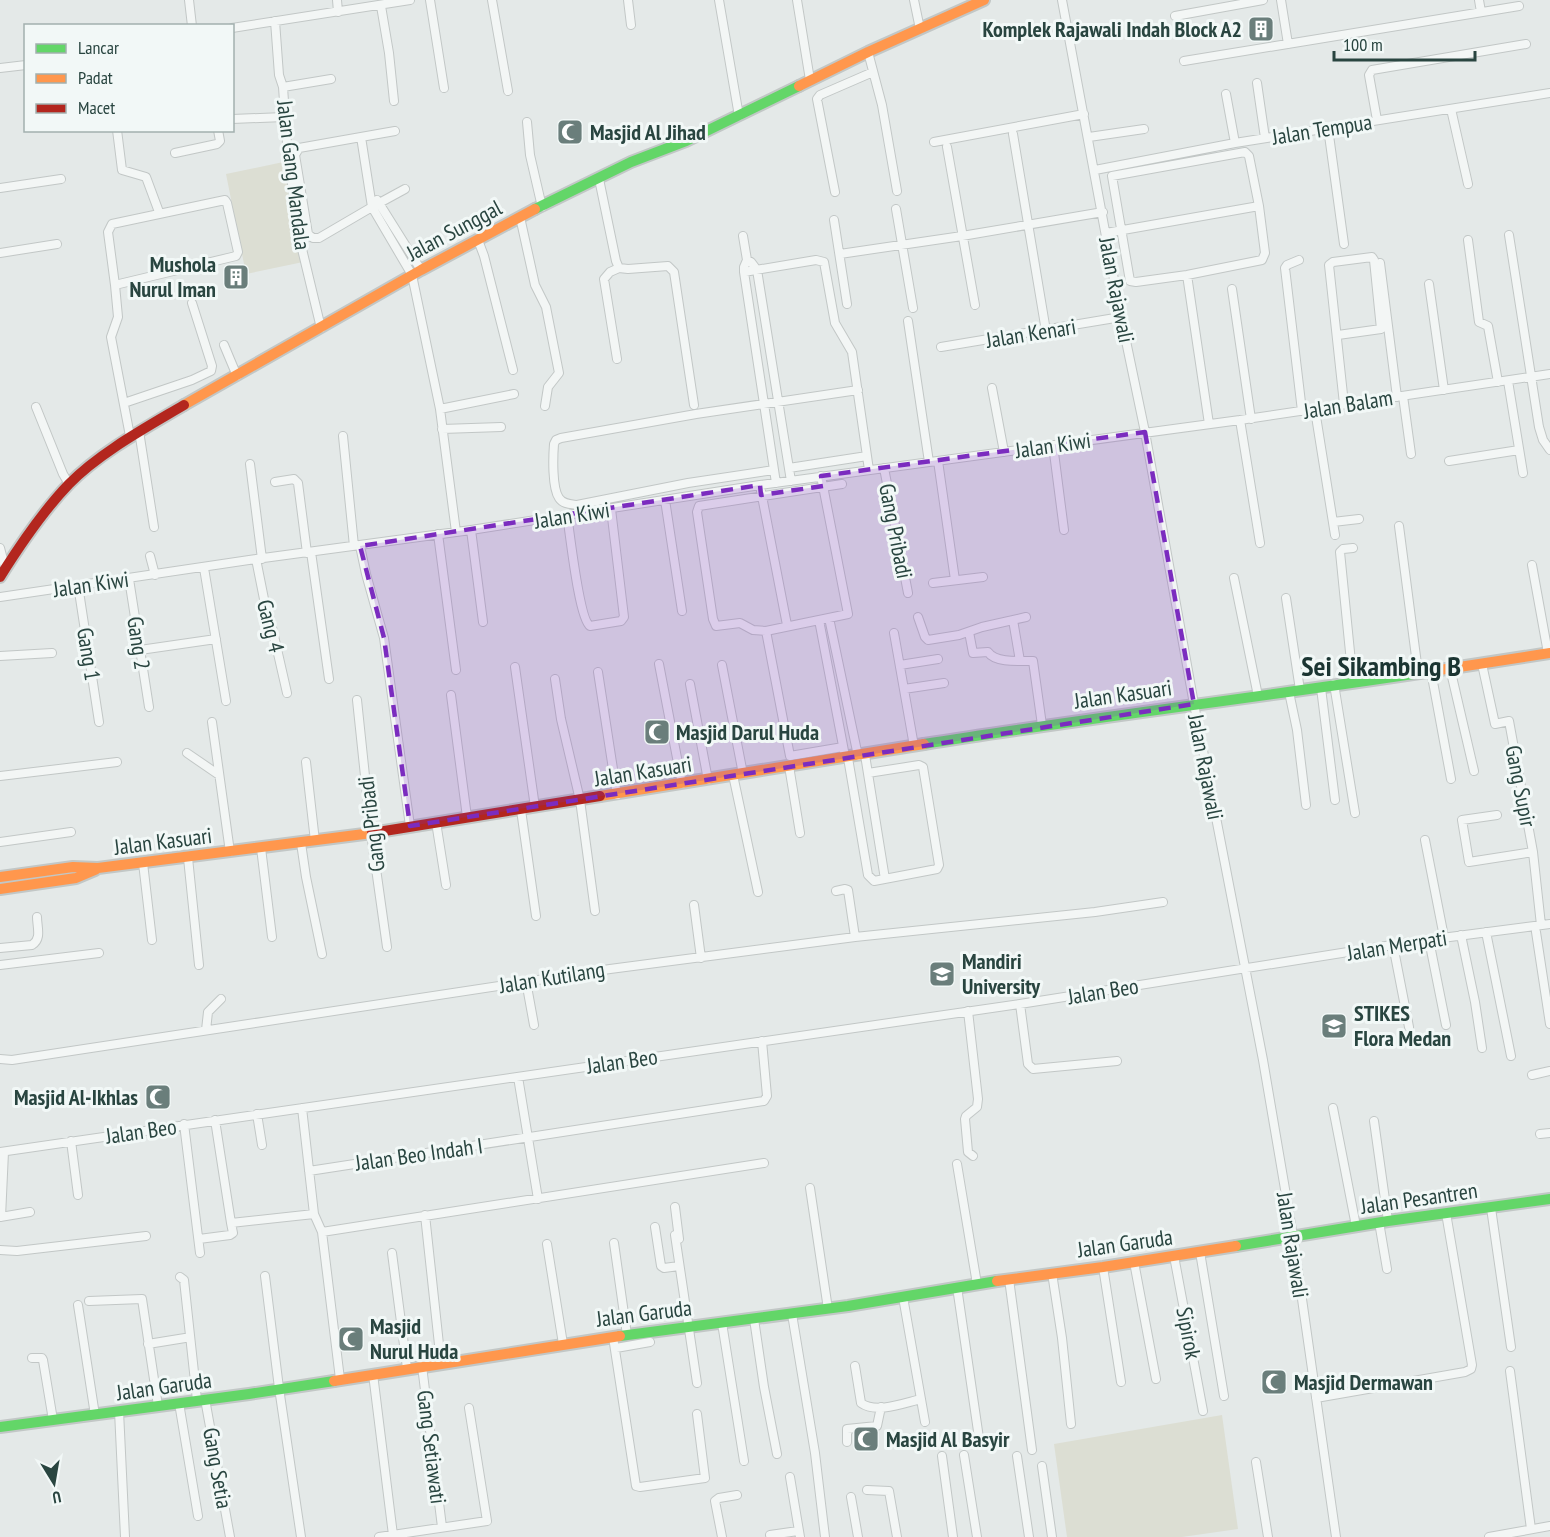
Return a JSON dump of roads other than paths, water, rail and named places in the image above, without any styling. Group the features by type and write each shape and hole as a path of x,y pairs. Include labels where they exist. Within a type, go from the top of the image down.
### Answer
{"street":[{"path":"189,0 192,24"},
{"path":"337,0 338,12"},
{"path":"234,28 410,0"},
{"path":"430,0 444,87"},
{"path":"492,0 508,91"},
{"path":"628,0 632,25"},
{"path":"719,0 739,116"},
{"path":"797,0 810,80"},
{"path":"914,0 920,29"},
{"name":"Jalan Sunggal","path":"3,572 18,548 69,484 135,433 416,273 520,218 631,162 686,141 868,52 984,0"},
{"name":"Jalan Rajawali","path":"1062,0 1252,1001 1293,1236 1336,1537"},
{"path":"1175,16 1263,0"},
{"path":"1281,0 1288,44"},
{"path":"1479,0 1481,12"},
{"path":"381,6 394,101"},
{"path":"1184,61 1519,6"},
{"name":"Jalan Gang Mandala","path":"275,21 288,158 302,249 321,328"},
{"path":"1377,120 1369,75 1372,70 1526,44"},
{"path":"868,52 882,105 897,191"},
{"path":"0,68 24,65"},
{"path":"834,192 817,99 820,95 873,72"},
{"path":"283,87 331,79"},
{"path":"1257,83 1265,138"},
{"name":"Jalan Tempua","path":"1095,170 1235,143 1550,93"},
{"path":"1226,94 1235,143"},
{"path":"1450,109 1468,184"},
{"path":"934,142 1084,114"},
{"path":"234,119 284,117"},
{"path":"527,122 530,155 542,207"},
{"path":"1328,128 1344,244"},
{"path":"1089,137 1144,129"},
{"path":"395,131 300,148 296,151 308,234 313,238 319,238 405,189"},
{"path":"117,132 122,170 146,177 159,212"},
{"path":"175,153 217,144 220,141 218,132"},
{"path":"1013,134 1046,331"},
{"path":"361,137 372,207 388,235 416,273"},
{"path":"947,147 975,305"},
{"path":"1245,152 1249,156 1259,206 1265,253 1262,260 1187,275 1132,282 1129,280 1112,176 1245,152"},
{"path":"0,188 61,179"},
{"path":"599,179 619,268"},
{"path":"371,196 380,202 397,230 416,273 440,409 456,532"},
{"path":"115,285 236,256 238,252 225,200 115,222 110,226 108,232 118,317 111,337 124,403 135,433 154,527"},
{"path":"1106,233 1259,206"},
{"path":"896,209 913,308"},
{"path":"840,254 1103,212"},
{"path":"520,218 535,285 546,308 559,373 548,387 545,406"},
{"path":"834,220 847,304"},
{"path":"388,235 397,230"},
{"path":"1509,235 1539,427 1550,450"},
{"path":"743,236 747,260 744,272 776,483"},
{"path":"478,240 513,370"},
{"path":"1468,240 1479,322 1488,326 1498,382"},
{"path":"0,253 57,244"},
{"path":"1338,335 1382,329 1372,257 1330,263 1344,404"},
{"path":"747,260 757,270 791,481"},
{"path":"744,272 816,260 824,262 835,323 850,347 869,470"},
{"path":"1299,260 1285,268 1302,411"},
{"path":"1380,263 1411,454"},
{"path":"617,359 604,279 606,275 619,268 668,266 672,268 694,405"},
{"path":"1187,275 1209,424"},
{"path":"1429,284 1444,390"},
{"path":"1232,289 1251,419"},
{"path":"124,403 192,380 211,371 212,366 192,303"},
{"name":"Jalan Kenari","path":"940,347 1121,317"},
{"path":"908,321 928,462"},
{"path":"224,345 237,376"},
{"name":"Jalan Balam","path":"1145,432 1315,410 1550,374"},
{"path":"1508,381 1523,473"},
{"path":"992,388 1004,453"},
{"path":"774,470 688,483 577,505 566,504 559,498 555,481 554,444 561,438 764,403 858,390"},
{"path":"440,409 514,394"},
{"path":"36,407 69,484"},
{"path":"1315,410 1335,535"},
{"path":"1240,420 1260,543"},
{"path":"442,429 501,427"},
{"name":"Jalan Kiwi","path":"0,597 471,530 821,476 1004,453 1145,432"},
{"path":"342,436 357,546 384,638 410,826"},
{"path":"1053,445 1064,530"},
{"path":"1449,461 1519,450"},
{"path":"789,468 867,456"},
{"path":"938,461 955,580"},
{"name":"Gang 4","path":"250,464 266,609 287,693"},
{"name":"Gang Pribadi","path":"884,468 908,593"},
{"path":"821,476 823,486 848,614 766,631 753,630 740,623 716,626 713,620 697,512 699,507 703,504 823,486 842,484"},
{"path":"275,482 294,479 298,483 329,679"},
{"path":"760,485 787,625"},
{"path":"665,500 682,611"},
{"path":"567,514 579,591 586,622 590,626 621,621 624,616 611,509"},
{"path":"1333,522 1359,519"},
{"path":"1400,526 1418,672"},
{"path":"471,530 483,622"},
{"path":"438,534 456,670"},
{"path":"0,548 3,572"},
{"path":"1353,548 1343,549 1340,552 1353,682"},
{"path":"150,556 155,575"},
{"path":"1532,565 1549,653"},
{"path":"204,568 226,701"},
{"path":"933,583 983,577"},
{"path":"1234,578 1258,696"},
{"name":"Gang 2","path":"129,579 149,707"},
{"name":"Gang 1","path":"78,585 99,722"},
{"path":"1287,598 1297,730 1306,805"},
{"path":"918,617 926,640 959,635 1026,617"},
{"path":"830,618 852,754 868,875 874,881 934,870 938,867 924,768 919,765 868,773"},
{"path":"819,620 852,754 868,773 885,879"},
{"path":"1013,620 1020,662"},
{"path":"766,631 790,756 852,754"},
{"path":"969,632 973,653 988,652 998,660 1033,661 1042,725"},
{"path":"894,633 914,746"},
{"path":"141,650 216,639"},
{"path":"0,656 52,653"},
{"name":"Jalan Kasuari","path":"0,877 74,867 98,868 188,858 371,833 708,780 852,754 1042,725 1321,688 1334,684 1549,653"},
{"path":"900,665 938,659"},
{"path":"659,664 682,784"},
{"name":"Gang Supir","path":"1482,664 1495,724 1509,721 1533,852 1550,1024"},
{"path":"722,665 758,892"},
{"path":"515,667 535,807"},
{"path":"1450,668 1474,771"},
{"path":"1431,671 1451,779"},
{"path":"598,672 616,795"},
{"path":"555,679 580,800 595,911"},
{"path":"904,689 944,683"},
{"path":"690,684 708,780"},
{"path":"1334,684 1356,813"},
{"path":"1321,688 1335,800"},
{"path":"452,695 467,817"},
{"name":"Gang Pribadi","path":"357,700 371,833 387,947"},
{"path":"212,722 230,852"},
{"path":"187,753 219,775"},
{"path":"0,776 117,762"},
{"path":"306,762 315,841"},
{"path":"789,766 800,833"},
{"path":"521,810 536,916"},
{"path":"1497,815 1462,820 1469,862 1533,852"},
{"path":"436,822 446,885"},
{"path":"0,842 71,832"},
{"path":"1425,840 1444,938"},
{"path":"301,843 322,954"},
{"path":"261,848 272,937"},
{"path":"188,858 199,965"},
{"path":"142,863 152,940"},
{"name":"Jalan Kasuari","path":"0,889 76,878 98,868"},
{"path":"836,891 848,890 855,937"},
{"name":"Jalan Kutilang","path":"0,1059 12,1060 526,981 855,937 1095,912 1163,902"},
{"path":"694,905 701,958"},
{"path":"0,948 36,943 39,939 37,917"},
{"name":"Jalan Merpati","path":"1245,969 1461,935 1542,927"},
{"path":"1486,932 1511,1056"},
{"path":"1461,935 1482,1048"},
{"path":"1429,940 1446,1025"},
{"path":"1394,945 1409,1027"},
{"path":"0,965 99,953"},
{"name":"Jalan Beo","path":"2,1152 1020,1004 1245,969"},
{"path":"526,981 534,1025"},
{"path":"206,1030 208,1012 221,999"},
{"path":"1020,1004 1028,1064 1033,1069 1117,1061"},
{"path":"968,1011 978,1099 977,1107 965,1119 968,1152 973,1156"},
{"name":"Jalan Beo Indah I","path":"309,1171 765,1100 767,1096 762,1041"},
{"name":"Jalan Kutilang","path":"0,1066 12,1060"},
{"path":"1532,1075 1550,1071"},
{"path":"518,1077 538,1199"},
{"path":"302,1108 314,1214 322,1232 340,1379"},
{"path":"1333,1108 1356,1226"},
{"path":"257,1114 262,1145"},
{"path":"199,1239 230,1236 232,1233 214,1120"},
{"path":"1374,1121 1387,1269"},
{"path":"184,1124 200,1253"},
{"path":"1540,1134 1550,1133"},
{"path":"71,1141 78,1195"},
{"path":"2,1152 1,1217 30,1212"},
{"path":"322,1232 764,1163"},
{"path":"957,1164 977,1284"},
{"path":"810,1188 828,1309"},
{"name":"Jalan Pesantren","path":"1293,1236 1550,1199"},
{"path":"675,1207 697,1383"},
{"path":"1491,1208 1511,1347"},
{"path":"1316,1398 1465,1372 1471,1368 1446,1213"},
{"path":"231,1223 314,1214"},
{"path":"425,1215 441,1363"},
{"path":"656,1227 661,1266 664,1268 679,1266"},
{"path":"675,1235 690,1327"},
{"path":"0,1250 17,1251 146,1236"},
{"name":"Jalan Garuda","path":"0,1427 201,1400 613,1336 828,1309 1293,1236"},
{"path":"614,1243 627,1335"},
{"path":"547,1244 563,1344"},
{"path":"1200,1252 1224,1396"},
{"path":"392,1253 407,1368"},
{"name":"Sipirok","path":"1174,1256 1203,1411"},
{"path":"1134,1262 1156,1379"},
{"path":"1103,1267 1121,1382"},
{"path":"1052,1273 1062,1338 1071,1424"},
{"path":"266,1276 279,1388 301,1537"},
{"name":"Gang Setia","path":"180,1277 184,1280 201,1400 230,1537"},
{"path":"1009,1279 1032,1450"},
{"path":"957,1287 980,1445"},
{"path":"903,1296 925,1422"},
{"path":"89,1301 142,1299 158,1406"},
{"path":"78,1305 95,1414"},
{"path":"792,1314 815,1453 825,1537"},
{"path":"754,1319 777,1454"},
{"path":"722,1323 744,1461"},
{"path":"613,1336 636,1486 705,1478 697,1414"},
{"path":"148,1344 185,1338"},
{"path":"616,1348 650,1342"},
{"path":"32,1358 43,1360 53,1420"},
{"name":"Gang Setiawati","path":"422,1366 442,1527"},
{"path":"855,1366 861,1403 867,1408 921,1400"},
{"path":"1510,1371 1531,1529"},
{"path":"373,1374 393,1535"},
{"path":"178,1403 198,1516"},
{"path":"847,1442 847,1429 877,1426 881,1407"},
{"path":"379,1537 487,1521 469,1408"},
{"path":"119,1412 125,1537"},
{"path":"964,1455 977,1537"},
{"path":"942,1456 953,1537"},
{"path":"1017,1456 1029,1537"},
{"path":"1256,1462 1268,1537"},
{"path":"1042,1466 1052,1537"},
{"path":"770,1535 799,1534 790,1477"},
{"path":"867,1490 889,1491 897,1537"},
{"path":"722,1537 715,1501 719,1498 737,1495"},
{"path":"851,1497 858,1537"},
{"path":"1489,1537 1550,1526"}],"place":[{"name":"Komplek Rajawali Indah Block A2","path":"1261,29"},
{"name":"Masjid Al Jihad","path":"570,132"},
{"name":"Mushola Nurul Iman","path":"236,277"},
{"name":"Masjid Darul Huda","path":"657,732"},
{"name":"Mandiri University","path":"942,974"},
{"name":"STIKES Flora Medan","path":"1334,1026"},
{"name":"Masjid Al-Ikhlas","path":"158,1097"},
{"name":"Masjid Nurul Huda","path":"351,1339"},
{"name":"Masjid Dermawan","path":"1274,1382"},
{"name":"Masjid Al Basyir","path":"866,1439"}],"district":[{"name":"Sei Sikambing B","path":"1381,665"}]}
